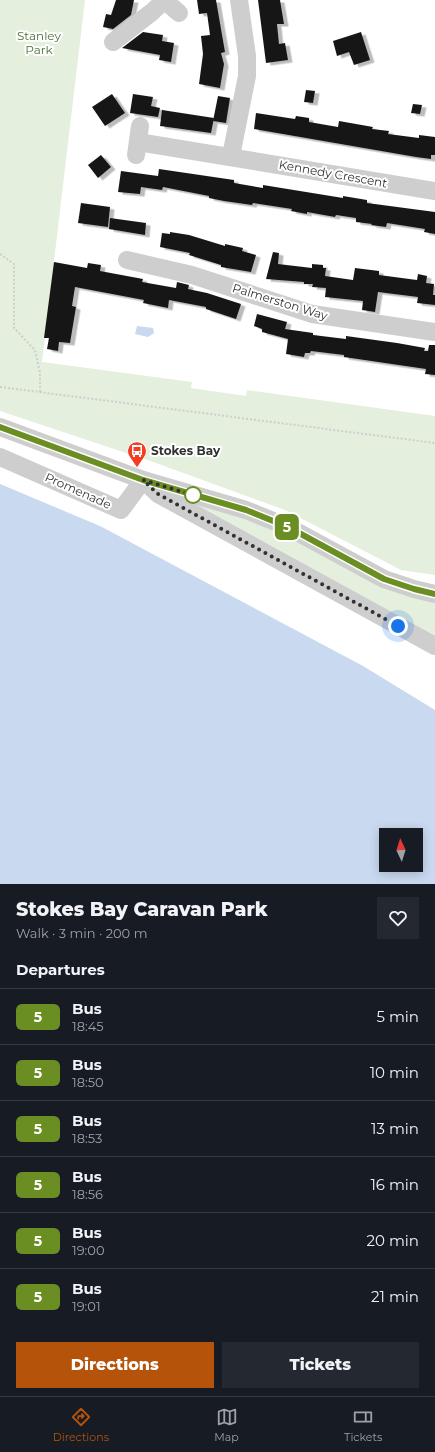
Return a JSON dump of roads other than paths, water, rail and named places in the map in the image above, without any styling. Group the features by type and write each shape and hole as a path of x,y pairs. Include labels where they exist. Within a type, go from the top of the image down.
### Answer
{"street":[{"path":"231,156 247,76 247,56 239,0"},
{"path":"113,42 161,4 179,13"},
{"name":"Kennedy Crescent","path":"138,141 435,191"},
{"name":"Palmerston Way","path":"127,260 192,275 312,314 435,332"},
{"path":"0,427 143,480 246,510 288,527 384,579 435,594"},
{"name":"Promenade","path":"0,457 122,510 143,480"},
{"path":"143,480 158,494 435,646"}],"water":[{"path":"137,326 153,328 154,333 148,337 135,334"},
{"path":"0,484 100,526 363,666 435,710 435,884 0,884"}],"place":[{"name":"Stokes Bay","path":"137,468"}],"park label":[{"name":"Stanley Park","path":"39,43"}]}
